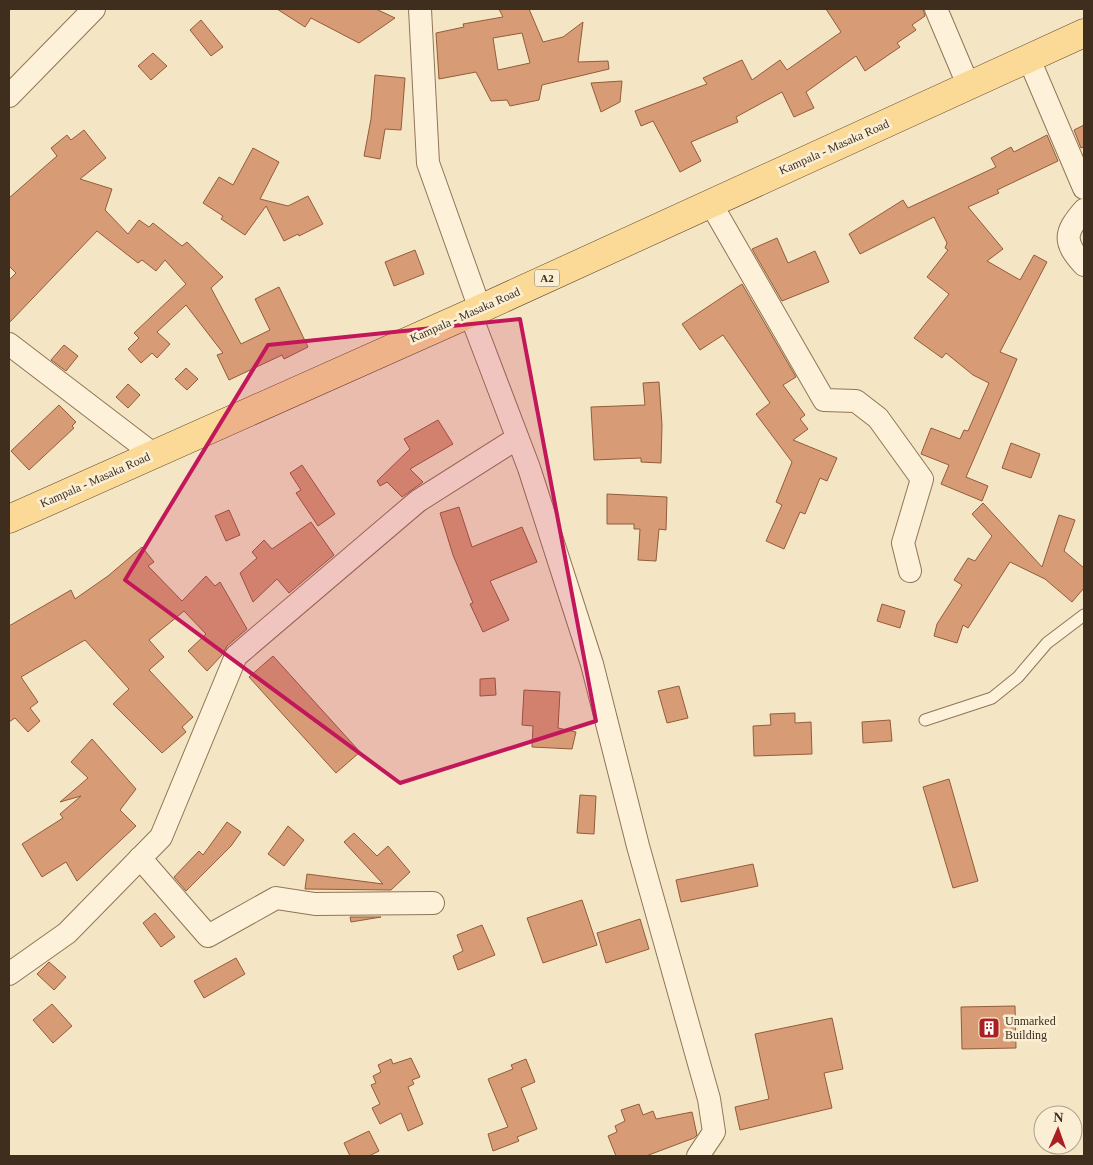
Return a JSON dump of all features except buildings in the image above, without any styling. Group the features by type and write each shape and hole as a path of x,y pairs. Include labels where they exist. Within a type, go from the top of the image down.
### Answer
{"main road":[{"name":"Kampala - Masaka Road","path":"9,519 475,311 710,202 1084,33"}],"street":[{"path":"9,96 94,9"},
{"path":"420,9 428,163 516,439 529,468 592,664 638,846 709,1099 714,1132 698,1156"},
{"path":"936,9 969,86"},
{"path":"1029,59 1084,188"},
{"path":"710,202 824,400 856,401 878,418 922,479 903,543 910,571"},
{"path":"1084,210 1072,224 1067,237 1072,251 1084,265"},
{"path":"9,344 153,454"},
{"path":"9,974 67,933 161,837 236,656 418,500 516,439"},
{"path":"140,858 208,936 276,898 316,904 433,903"}],"lane":[{"path":"925,720 992,698 1018,677 1047,643 1084,615"}],"highlighted area":[{"path":"520,319 596,721 400,783 125,580 268,345"}],"place":[{"name":"Unmarked Building","path":"989,1028"}]}
